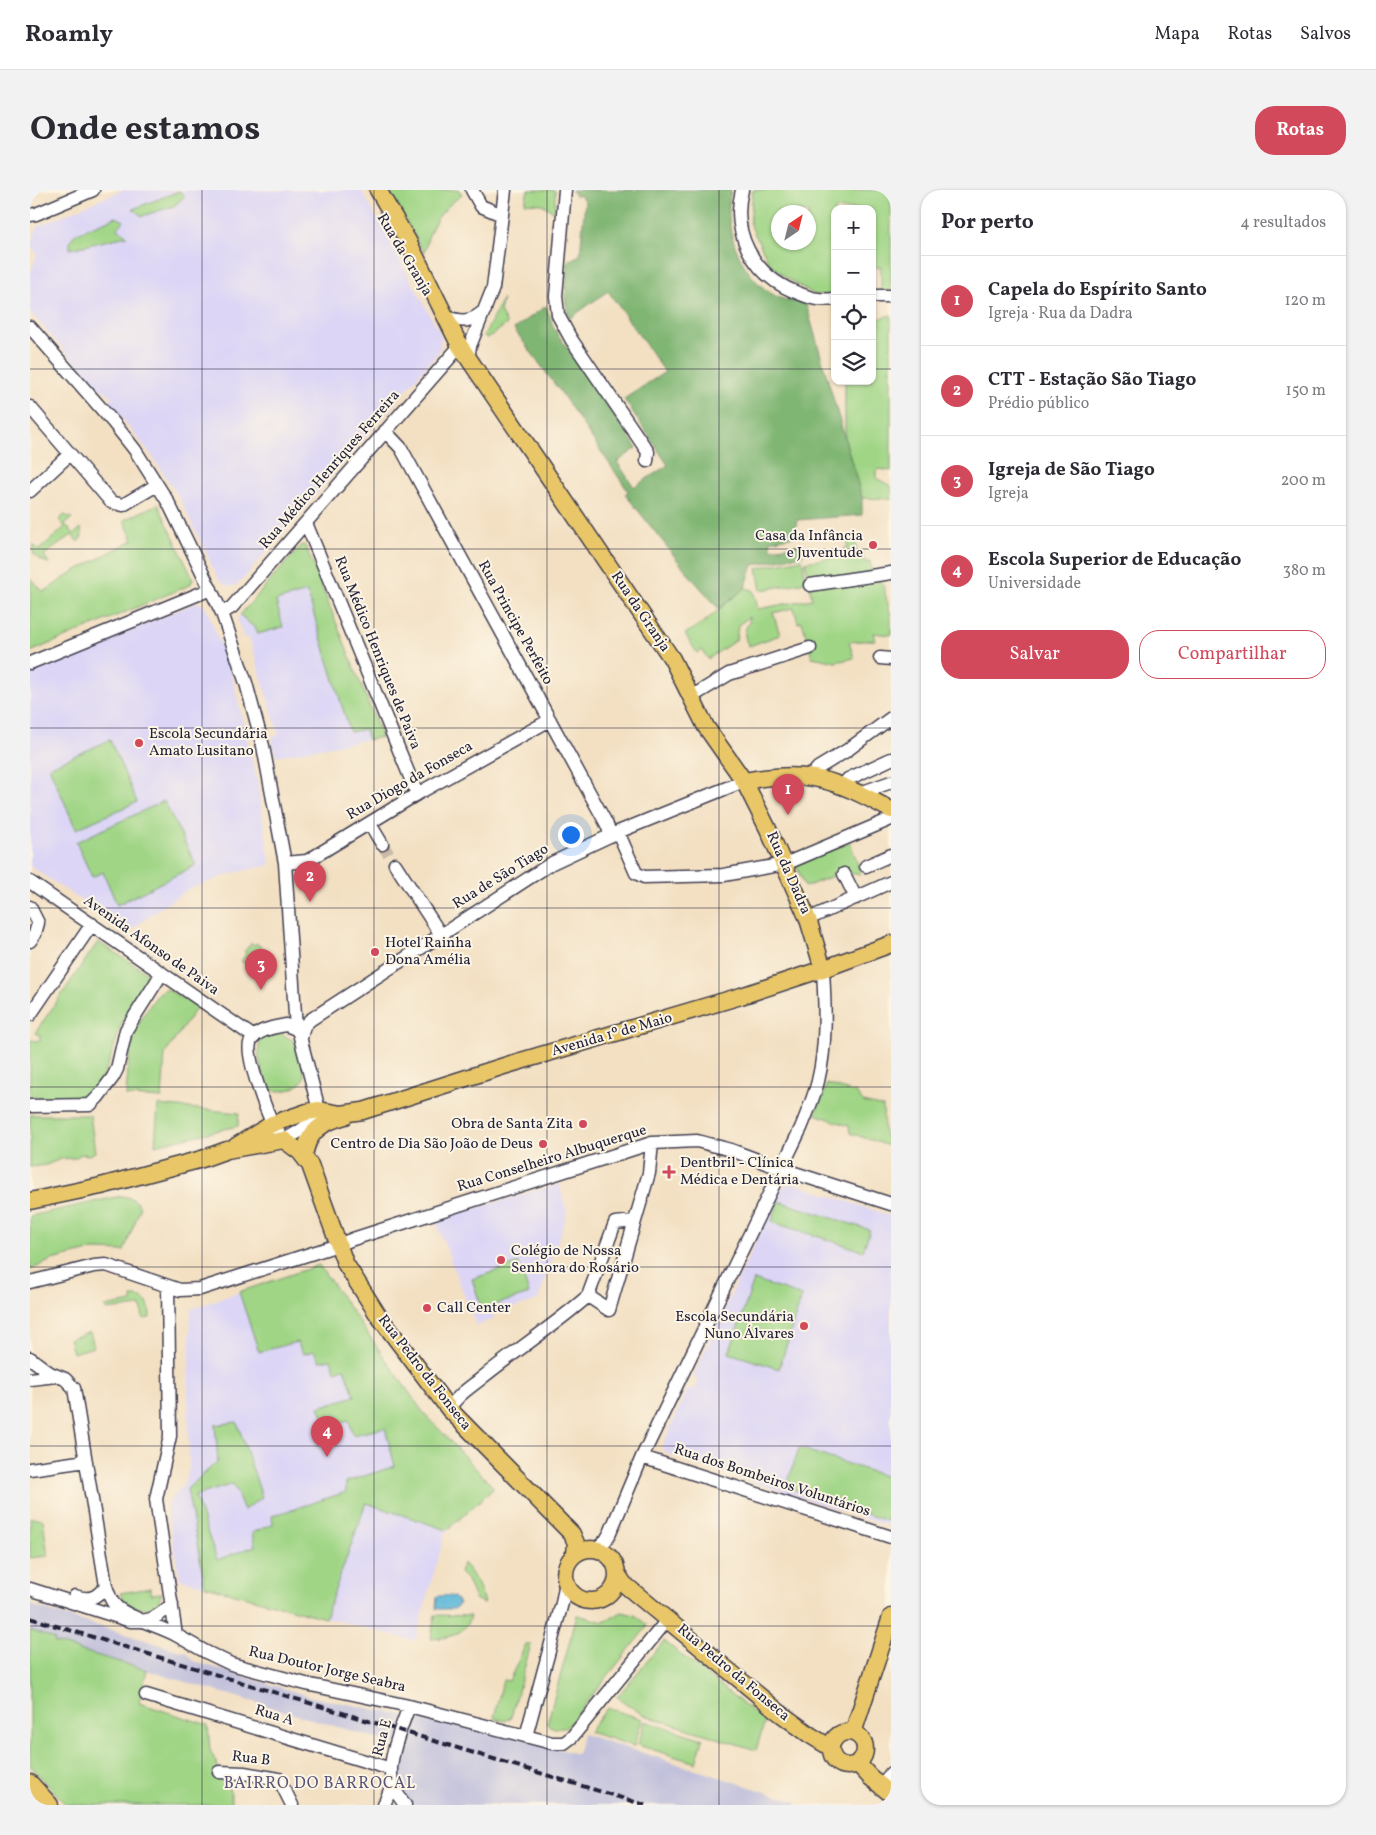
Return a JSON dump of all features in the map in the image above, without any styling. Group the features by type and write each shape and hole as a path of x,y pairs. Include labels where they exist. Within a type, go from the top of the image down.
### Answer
{"main road":[{"name":"Rua da Granja","path":"366,190 424,293 445,318"},
{"name":"Rua da Granja","path":"378,190 408,241 462,349 672,659 706,727 744,781"},
{"path":"744,781 778,776 811,776 843,785 891,810"},
{"name":"Rua da Dadra","path":"744,781 808,919 823,969"},
{"name":"Avenida 1º de Maio","path":"228,1150 272,1124 298,1114 322,1107 341,1114 352,1114 504,1066 696,1010 823,969 891,944"},
{"path":"307,1161 306,1146 320,1126 326,1122 352,1114"},
{"path":"30,1201 101,1186 202,1159 228,1150 284,1140 307,1161"},
{"name":"Rua Pedro da Fonseca","path":"307,1161 345,1263 378,1315 449,1408 572,1534 576,1543 575,1554"},
{"path":"606,1597 612,1591 618,1575 614,1561 596,1549 588,1549 575,1554 566,1569 566,1581 573,1594 585,1601 600,1600 621,1593 637,1595"},
{"name":"Rua Pedro da Fonseca","path":"618,1575 624,1584 637,1595 780,1712 831,1748"},
{"path":"853,1733 891,1617"},
{"path":"853,1733 861,1739 864,1747 863,1756 857,1763 849,1766 838,1763 832,1756 831,1748 835,1739 838,1736 853,1733"},
{"path":"857,1763 870,1778 888,1785"},
{"path":"30,1783 50,1805"}],"street":[{"path":"32,216 92,190"},
{"path":"472,190 481,206 502,215"},
{"path":"462,349 470,346 493,288 505,190"},
{"path":"565,190 556,296 558,315 571,339 648,452 646,461"},
{"path":"742,190 738,213 742,237 752,258 761,270 781,286 820,301 831,300"},
{"path":"876,296 891,296"},
{"path":"445,318 467,321 477,318 485,310"},
{"path":"462,349 467,321"},
{"path":"30,327 113,422 135,450 157,484 182,528 222,613 246,683 264,746 285,863 298,1033 322,1107 305,1128 284,1140 272,1124 252,1065 250,1044 254,1037 277,1026 286,1025 298,1033"},
{"name":"Rua Médico Henriques Ferreira","path":"222,613 232,607 385,431 462,349"},
{"path":"30,407 111,502 123,505 157,484"},
{"name":"Rua Principe Perfeito","path":"385,431 401,448 606,823 614,833 636,873 644,877 724,875 784,864 891,819"},
{"path":"30,491 70,454"},
{"name":"Rua Médico Henriques de Paiva","path":"306,523 418,794"},
{"path":"810,585 891,573"},
{"path":"30,663 211,589"},
{"path":"691,698 729,674 810,648"},
{"path":"811,776 818,768 846,751 891,718"},
{"name":"Rua Diogo da Fonseca","path":"285,863 307,861 418,794 550,720"},
{"path":"843,785 848,779 891,759"},
{"name":"Rua de São Tiago","path":"298,1033 310,1020 552,863 614,833 744,781"},
{"path":"860,793 891,782"},
{"path":"370,824 382,844"},
{"path":"866,866 891,855"},
{"path":"395,864 441,935"},
{"path":"844,874 856,898"},
{"path":"808,919 891,882"},
{"name":"Avenida Afonso de Paiva","path":"32,888 92,924 254,1037"},
{"path":"30,907 38,924 35,934 30,941"},
{"path":"30,1015 92,924"},
{"path":"596,1549 606,1540 610,1533 642,1457 801,1128 818,1080 823,1053 825,1023 823,969"},
{"path":"30,1106 90,1105 93,1103 113,1077 117,1069 126,1030 162,973"},
{"name":"Rua Conselheiro Albuquerque","path":"30,1282 94,1266 106,1265 168,1287 189,1291 200,1290 352,1239 652,1144 697,1141 731,1150 782,1169 891,1204"},
{"path":"588,1296 609,1310 649,1172 652,1144"},
{"path":"449,1408 458,1397 496,1366 560,1321 588,1296 615,1223 635,1221"},
{"path":"168,1287 170,1436 156,1499 176,1635"},
{"name":"Rua Doutor Jorge Seabra","path":"30,1358 44,1369 65,1379 74,1388 106,1586 114,1603 124,1613 176,1635 231,1664 306,1684 408,1706 552,1743 564,1743 568,1741 668,1619"},
{"path":"30,1379 56,1376"},
{"name":"Rua dos Bombeiros Voluntários","path":"642,1457 891,1537"},
{"path":"30,1469 86,1461"},
{"path":"526,1736 562,1603 566,1581"},
{"path":"34,1590 50,1589 84,1600 97,1596 106,1586"},
{"path":"34,1590 122,1619 145,1621 160,1615 172,1604"},
{"name":"Rua A","path":"146,1695 391,1769"},
{"name":"Rua E","path":"405,1805 392,1785 391,1769 395,1747 408,1706"},
{"name":"Rua B","path":"219,1772 244,1773 278,1779 291,1805"},
{"path":"384,1805 392,1785"}],"shaded area":[{"path":"123,190 361,190 441,335 437,354 244,578 235,586 227,586 219,580 180,499 150,453 109,402 112,397 105,390 100,390 30,312 30,276 37,253 30,246 38,226"},
{"path":"302,545 306,547 382,737 276,756 272,737 279,735 249,637 244,638 237,619"},
{"name":"Escola Secundária Amato Lusitano","path":"198,602 206,607 231,672 257,781 270,865 233,873 189,889 128,932 30,866 30,671"},
{"name":"Escola Secundária Nuno Álvares","path":"792,1183 891,1216 891,1522 884,1525 674,1456 664,1452 662,1447 687,1390 694,1390 698,1381 693,1377 777,1196 782,1188"},
{"name":"Colégio de Nossa Senhora do Rosário","path":"559,1184 567,1213 538,1300 493,1314 494,1319 476,1325 435,1220"},
{"path":"319,1265 423,1412 494,1488 445,1533 415,1641 180,1579 166,1505 182,1487 189,1467 188,1393 191,1309"},
{"path":"30,1605 187,1653 193,1661 312,1697 524,1739 577,1754 583,1734 798,1802 797,1805 408,1805 395,1774 399,1745 54,1643 30,1634"}],"green space":[{"path":"389,190 459,190 462,195 446,208 437,219 427,240 424,253"},
{"path":"528,190 555,190 555,210 551,210 542,204 525,203"},
{"path":"572,190 731,190 729,221 732,237 745,267 766,290 780,298 806,304 862,498 862,515 797,520 794,536 770,541 771,549 803,544 803,555 753,565 745,588 719,609 625,494 628,491 562,394 514,329 546,306 554,329 637,448 617,462 634,487 668,465 624,399 665,372 608,291 569,319 565,298 568,261 580,255 585,202 580,195 575,196"},
{"path":"753,190 891,190 891,291 881,291 881,267 876,267 876,205 831,205 831,294 815,295 785,277 769,263 750,224"},
{"path":"179,191 185,196 174,206 142,216 133,209"},
{"path":"116,217 124,221 118,228 127,236 70,249 71,240 77,233"},
{"path":"503,298 500,312 507,324 488,338 484,336"},
{"path":"891,315 891,471 879,469 876,471 876,478 891,486 891,499 862,498 845,440 845,385 876,385 876,320"},
{"path":"158,504 193,579 190,585 30,652 30,579 44,592 73,572 133,540 124,520"},
{"path":"64,515 72,518 65,524 74,534 81,528 82,537 78,542 72,535 44,555 49,563 42,561 34,554 33,544 39,550 65,527 59,520"},
{"path":"855,540 857,553 863,553 864,562 870,561 872,576 881,578 891,616 891,635 873,633 875,640 849,642 854,658 836,662 812,657 802,622 798,623 794,608 773,613 780,635 749,646 745,634 749,617 738,625 736,640 708,659 702,650 697,653 685,634 704,622 745,588 753,590 758,609 812,599 805,562 845,555 844,548 848,547 847,541"},
{"path":"302,545 306,547 382,737 368,740 365,729 350,732 307,592 276,601 283,627 258,634 257,630 240,615"},
{"path":"802,559 806,582 761,590 757,568"},
{"path":"110,740 137,802 76,829 49,767"},
{"path":"164,801 196,865 117,905 103,872 92,877 76,842"},
{"path":"850,842 861,874 832,873 833,876 805,887 796,865"},
{"path":"98,942 144,971 147,975 146,986 126,1015 105,1072 91,1090 80,1096 68,1098 30,1097 30,1040 40,1040 40,1036 35,1033"},
{"path":"251,943 255,945 256,943 266,950 268,963 254,969 241,961 246,954 244,952"},
{"path":"167,989 197,1007 165,1054 162,1098 126,1096 131,1049 137,1028 155,998"},
{"path":"279,1032 295,1042 304,1069 303,1080 298,1085 282,1091 269,1089 266,1085 258,1051 262,1039 267,1035"},
{"path":"827,1084 856,1093 863,1102 883,1107 884,1133 889,1146 850,1133 849,1126 815,1114"},
{"path":"158,1105 239,1113 238,1126 155,1145"},
{"path":"30,1115 90,1115 95,1152 89,1155 82,1154 74,1158 61,1159 46,1165 30,1167"},
{"path":"121,1196 135,1201 140,1209 124,1251 94,1250 52,1260 30,1270 30,1216"},
{"path":"778,1201 870,1230 863,1251 772,1222"},
{"path":"519,1263 529,1294 482,1309 472,1279"},
{"path":"319,1265 423,1412 494,1488 447,1530 366,1503 325,1618 205,1586 187,1489 218,1461 215,1425 237,1422 262,1497 244,1510 233,1484 195,1496 217,1560 255,1546 252,1533 273,1524 272,1516 346,1492 346,1482 395,1466 385,1428 353,1435 349,1420 328,1426 319,1407 355,1396 344,1368 335,1371 331,1359 320,1361 314,1351 303,1354 297,1342 259,1352 239,1292"},
{"path":"754,1280 802,1296 779,1369 729,1353"},
{"path":"132,1297 141,1298 147,1302 150,1318 143,1319 141,1306 106,1310 105,1307 132,1302"},
{"path":"90,1332 94,1347 73,1353 69,1339"},
{"path":"799,1448 891,1478 891,1508 887,1521 786,1487"},
{"path":"30,1518 43,1520 48,1556 30,1558"},
{"path":"463,1563 476,1582 484,1604 475,1599 467,1580 460,1573"},
{"path":"151,1588 151,1594 162,1593 157,1605 147,1608 131,1605 120,1593"},
{"path":"622,1612 635,1615 646,1624 646,1628 567,1727 557,1728 549,1726 547,1724 577,1615 604,1622"},
{"path":"435,1615 470,1616 465,1627 455,1634 444,1638 431,1639"},
{"path":"30,1630 54,1639 55,1643 147,1670 139,1703 208,1725 210,1750 231,1793 231,1805 66,1805 30,1765"},
{"path":"664,1641 765,1721 756,1750 643,1715 617,1697"},
{"path":"526,1644 531,1644 511,1717 505,1721 494,1718 503,1680 509,1681"},
{"path":"607,1708 642,1719 634,1746 589,1732"},
{"path":"645,1721 703,1739 696,1763 638,1745"}],"water":[{"path":"437,1596 453,1597 459,1604 454,1609 436,1609"}],"tunnel":[{"path":"382,844 395,864"}],"railway":[{"path":"30,1618 645,1805"}],"place":[{"name":"Casa da Infância e Juventude","path":"873,545"},
{"name":"Escola Secundária Amato Lusitano","path":"139,743"},
{"name":"Capela do Espírito Santo","path":"788,815"},
{"name":"CTT - Estação São Tiago","path":"310,902"},
{"name":"Hotel Rainha Dona Amélia","path":"375,952"},
{"name":"Igreja de São Tiago","path":"261,990"},
{"name":"Obra de Santa Zita","path":"583,1124"},
{"name":"Centro de Dia São João de Deus","path":"543,1144"},
{"name":"Dentbril - Clínica Médica e Dentária","path":"669,1172"},
{"name":"Colégio de Nossa Senhora do Rosário","path":"501,1260"},
{"name":"Call Center","path":"427,1308"},
{"name":"Escola Secundária Nuno Álvares","path":"804,1326"},
{"name":"Escola Superior de Educação","path":"327,1457"}],"district":[{"name":"BAIRRO DO BARROCAL","path":"320,1784"}]}
